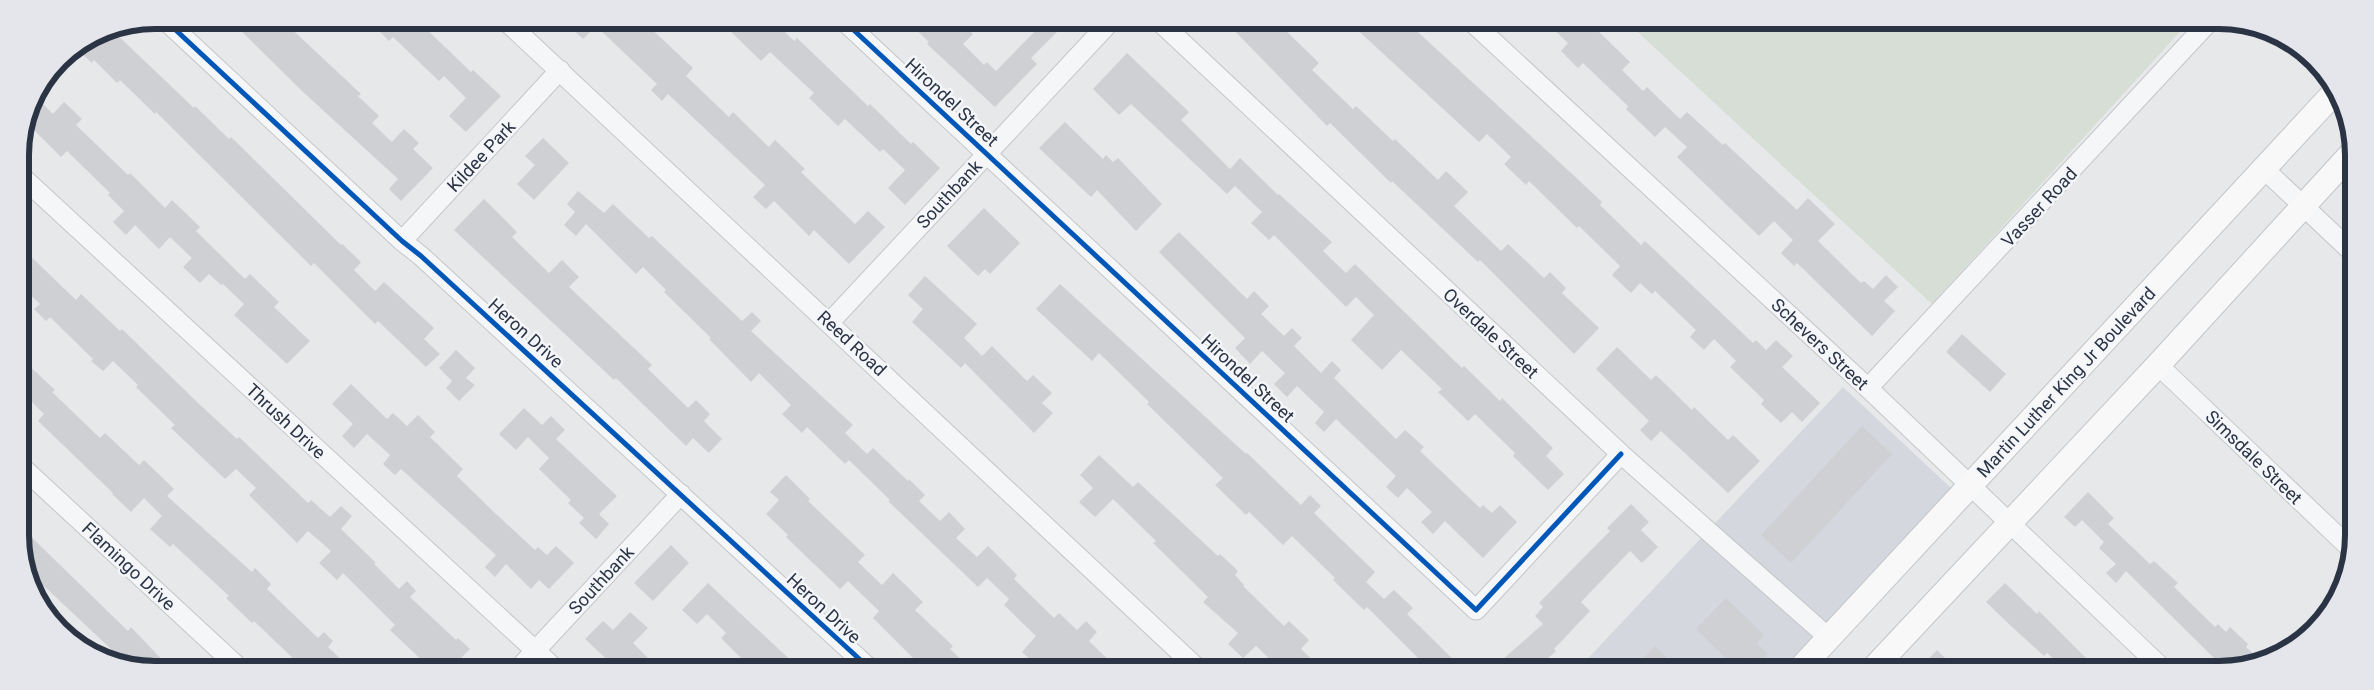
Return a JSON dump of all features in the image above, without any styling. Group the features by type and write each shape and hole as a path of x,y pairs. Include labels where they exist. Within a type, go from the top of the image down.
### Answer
{"main road":[{"name":"Martin Luther King Jr Boulevard","path":"1807,661 2331,97"},
{"path":"1880,661 2158,365 2345,160"}],"street":[{"name":"Heron Drive","path":"175,29 402,241 421,256 862,661"},
{"name":"Reed Road","path":"515,29 830,322 1190,661"},
{"name":"Hirondel Street","path":"852,29 1476,610 1621,454"},
{"name":"Southbank","path":"830,322 1103,29"},
{"name":"Overdale Street","path":"1167,29 1621,454 1828,638"},
{"name":"Schevers Street","path":"1479,29 1868,388 2155,661"},
{"name":"Vasser Road","path":"1868,388 2202,29"},
{"name":"Kildee Park","path":"402,241 560,70"},
{"path":"2264,169 2345,245"},
{"name":"Thrush Drive","path":"29,183 546,661"},
{"name":"Simsdale Street","path":"2158,365 2345,543"},
{"name":"Flamingo Drive","path":"29,473 232,661"},
{"name":"Southbank","path":"526,661 681,494"}],"shaded area":[{"path":"1634,29 2182,29 1932,304"},
{"path":"1843,387 1953,490 1794,661 1586,661"}],"building":[{"path":"239,29 292,29 361,94 358,96 379,116 372,123 392,142 404,129 419,143 413,149 433,168 401,201 389,189 398,179 301,90"},
{"path":"377,29 426,29 471,72 473,70 501,96 466,132 449,116 466,98 444,76 439,81 393,37 389,41"},
{"path":"572,29 593,29 583,39"},
{"path":"599,29 652,29 693,68 686,76 729,117 733,112 769,147 775,140 805,169 801,172 855,224 868,211 885,227 849,264 814,230 809,236 774,201 766,209 753,197 765,185 668,94 662,101 651,90 657,84"},
{"path":"728,29 782,29 794,41 797,38 868,106 870,104 911,144 913,142 940,168 905,205 888,188 905,170 883,149 880,152 845,119 838,126 809,98 814,93 770,52 761,61"},
{"path":"915,29 968,29 973,34 963,44 984,65 987,62 996,71 1034,32 1031,29 1060,29 1031,58 1037,64 995,107 927,44 929,42"},
{"path":"1233,29 1284,29 1319,63 1312,70 1353,109 1356,106 1393,141 1395,139 1438,180 1446,171 1468,192 1454,206 1501,251 1508,244 1544,278 1550,272 1566,288 1562,293 1599,328 1574,354 1480,260 1478,262 1392,181 1391,183 1330,123 1327,126"},
{"path":"1357,29 1415,29 1602,202 1600,205 1641,245 1645,241 1753,343 1756,340 1766,350 1776,340 1793,356 1782,367 1820,403 1802,422 1792,412 1781,423 1761,404 1764,400 1730,367 1736,361 1714,339 1704,350 1690,337 1696,330 1655,291 1652,294 1640,283 1631,293 1612,275 1620,266 1579,226 1577,228 1529,181 1526,185 1504,164 1511,157 1487,134 1479,142"},
{"path":"1553,29 1598,29 1630,62 1622,70 1643,91 1647,87 1680,119 1687,112 1723,145 1725,143 1797,210 1808,198 1835,224 1818,241 1861,283 1864,281 1873,289 1886,275 1898,287 1884,301 1895,311 1872,336 1797,263 1794,266 1781,253 1793,240 1774,221 1759,236 1677,157 1687,147 1665,127 1655,137 1626,109 1628,106 1583,63 1578,68 1561,51 1568,43"},
{"path":"117,35 194,108 195,106 229,139 231,137 341,245 361,262 354,270 375,291 384,282 434,328 424,339 440,354 426,367 378,321 375,324 314,263 311,266 156,112 155,114 120,80 117,83 94,60 92,63 81,53 107,38"},
{"path":"1127,53 1189,112 1181,120 1230,169 1240,158 1278,195 1332,242 1323,251 1346,273 1355,264 1462,368 1464,366 1500,401 1502,398 1553,448 1546,456 1564,474 1548,490 1513,456 1515,453 1475,414 1468,421 1438,392 1442,389 1401,350 1382,370 1351,340 1374,315 1356,297 1346,307 1274,235 1269,240 1251,223 1262,212 1235,186 1227,194 1131,104 1119,115 1093,89"},
{"path":"41,102 53,114 64,102 82,119 76,125 128,175 130,173 165,208 172,200 200,227 196,231 245,279 250,274 279,302 274,307 310,341 287,364 234,315 244,304 223,284 221,285 209,274 200,283 183,267 192,258 170,237 159,249 135,225 126,235 113,222 124,211 108,195 110,193 67,151 61,157 32,128"},
{"path":"1065,122 1103,159 1106,155 1113,162 1118,158 1162,204 1136,231 1097,190 1091,197 1039,148"},
{"path":"543,138 569,163 534,200 517,184 535,165 525,156"},
{"path":"578,191 604,213 613,204 649,238 652,236 742,321 752,312 761,321 751,331 853,425 845,433 867,454 873,448 908,481 909,479 925,495 919,501 940,521 949,512 965,529 956,538 977,557 988,546 1017,575 1014,579 1054,618 1059,613 1077,630 1086,621 1097,632 1089,641 1110,661 1032,661 1022,652 1036,636 1004,605 1009,599 987,578 978,587 888,501 890,500 849,460 845,464 807,427 802,433 782,414 791,405 759,373 751,382 709,339 711,338 664,292 666,290 643,267 636,274 586,224 576,236 564,225 575,212 567,204"},
{"path":"484,199 517,232 512,237 549,273 562,260 579,277 569,287 652,365 648,369 688,408 696,400 710,414 704,421 722,439 709,453 693,438 686,446 616,378 614,380 454,230"},
{"path":"984,208 1020,243 990,274 985,269 978,276 947,246"},
{"path":"1179,232 1247,299 1254,291 1269,306 1261,314 1284,336 1292,328 1302,338 1294,346 1321,373 1332,361 1341,370 1334,378 1396,439 1405,430 1424,447 1420,451 1480,508 1483,505 1492,513 1500,505 1517,522 1483,558 1445,521 1433,534 1421,522 1432,512 1407,488 1398,498 1386,487 1396,476 1336,419 1324,432 1315,423 1324,412 1297,386 1287,397 1274,384 1285,373 1262,351 1250,364 1235,348 1245,338 1159,252"},
{"path":"29,255 76,300 81,294 120,331 122,329 197,402 237,439 239,437 308,503 311,500 330,517 341,506 352,516 341,529 376,563 374,564 399,589 407,581 416,591 410,597 456,640 458,638 470,649 461,658 464,661 423,661 390,630 395,625 343,573 337,580 319,563 331,551 308,531 297,543 249,495 256,488 236,469 225,479 171,428 175,425 136,387 138,385 113,361 103,371 91,361 93,359 50,317 46,321 34,309 40,304 29,294"},
{"path":"925,276 977,324 964,338 982,356 992,346 1027,381 1033,375 1052,393 1042,403 1053,413 1034,433 965,363 961,368 912,322 923,309 908,295"},
{"path":"1060,284 1247,453 1301,505 1310,495 1321,506 1314,513 1375,572 1366,582 1384,599 1394,590 1413,608 1407,614 1455,661 1421,661 1367,607 1364,610 1333,580 1335,578 1292,536 1283,545 1249,512 1246,515 1215,485 1223,478 1147,404 1149,402 1099,353 1092,361 1036,309"},
{"path":"1962,334 2006,374 1990,392 1946,352"},
{"path":"1617,347 1651,380 1656,375 1692,410 1694,407 1728,440 1733,435 1760,461 1728,493 1661,431 1651,441 1640,430 1649,421 1596,369"},
{"path":"456,350 475,368 466,378 475,385 459,401 446,388 452,381 439,368"},
{"path":"29,366 55,390 52,392 100,438 105,433 139,465 144,460 174,489 167,496 252,572 255,568 271,584 267,589 318,638 324,632 333,641 328,647 343,661 296,661 254,621 252,623 226,598 229,596 173,544 170,547 150,529 162,516 144,498 131,512 38,421 44,414 29,399"},
{"path":"351,384 387,419 393,413 407,426 418,415 435,432 430,437 463,469 457,476 495,513 535,550 538,547 547,555 556,546 574,563 549,589 539,580 531,589 506,564 495,577 485,567 496,555 401,469 395,475 383,464 390,455 367,434 354,448 342,436 353,424 332,404"},
{"path":"524,408 542,425 551,416 565,430 556,439 617,496 599,514 609,524 596,539 579,523 584,518 568,503 571,500 539,469 549,458 528,437 516,450 499,434"},
{"path":"1862,426 1892,454 1791,563 1761,535"},
{"path":"1099,455 1133,487 1138,482 1218,556 1220,554 1238,571 1235,575 1243,586 1284,626 1289,621 1309,640 1301,649 1314,661 1272,661 1256,646 1243,658 1228,644 1238,633 1203,602 1208,597 1153,543 1156,541 1113,499 1095,517 1079,502 1093,488 1080,475"},
{"path":"786,475 810,499 808,501 865,555 858,562 882,585 893,573 923,602 915,610 953,646 950,649 963,661 916,661 873,618 879,611 848,581 840,589 786,537 788,535 766,514 779,500 770,492"},
{"path":"2088,492 2114,518 2108,524 2150,564 2154,561 2178,583 2174,587 2215,627 2218,624 2226,632 2230,627 2248,644 2246,647 2256,656 2217,661 2126,571 2116,583 2106,573 2116,564 2099,548 2104,542 2082,520 2075,527 2064,517"},
{"path":"1631,504 1649,522 1641,530 1658,547 1642,563 1630,551 1581,602 1590,611 1554,649 1556,651 1545,661 1501,661 1543,624 1535,616 1543,607 1539,603 1610,531 1607,528"},
{"path":"29,535 128,631 131,627 163,661 123,657 108,652 111,649 37,579 31,559"},
{"path":"671,545 689,563 653,601 634,583"},
{"path":"708,583 792,661 744,661 721,638 726,633 707,614 697,624 682,610"},
{"path":"2005,583 2037,614 2039,611 2089,661 2056,661 2047,653 2044,656 1986,602"},
{"path":"1726,598 1764,635 1757,643 1768,654 1761,661 1749,661 1745,657 1741,661 1729,661 1696,629"},
{"path":"630,612 648,628 633,643 651,661 609,661 585,639 603,621 613,630"},
{"path":"1655,646 1671,661 1641,661"},
{"path":"1937,650 1948,661 1927,661"}],"cycle path":[{"path":"175,29 402,241 421,256 861,661"},
{"path":"853,29 1476,610 1621,454"}]}
